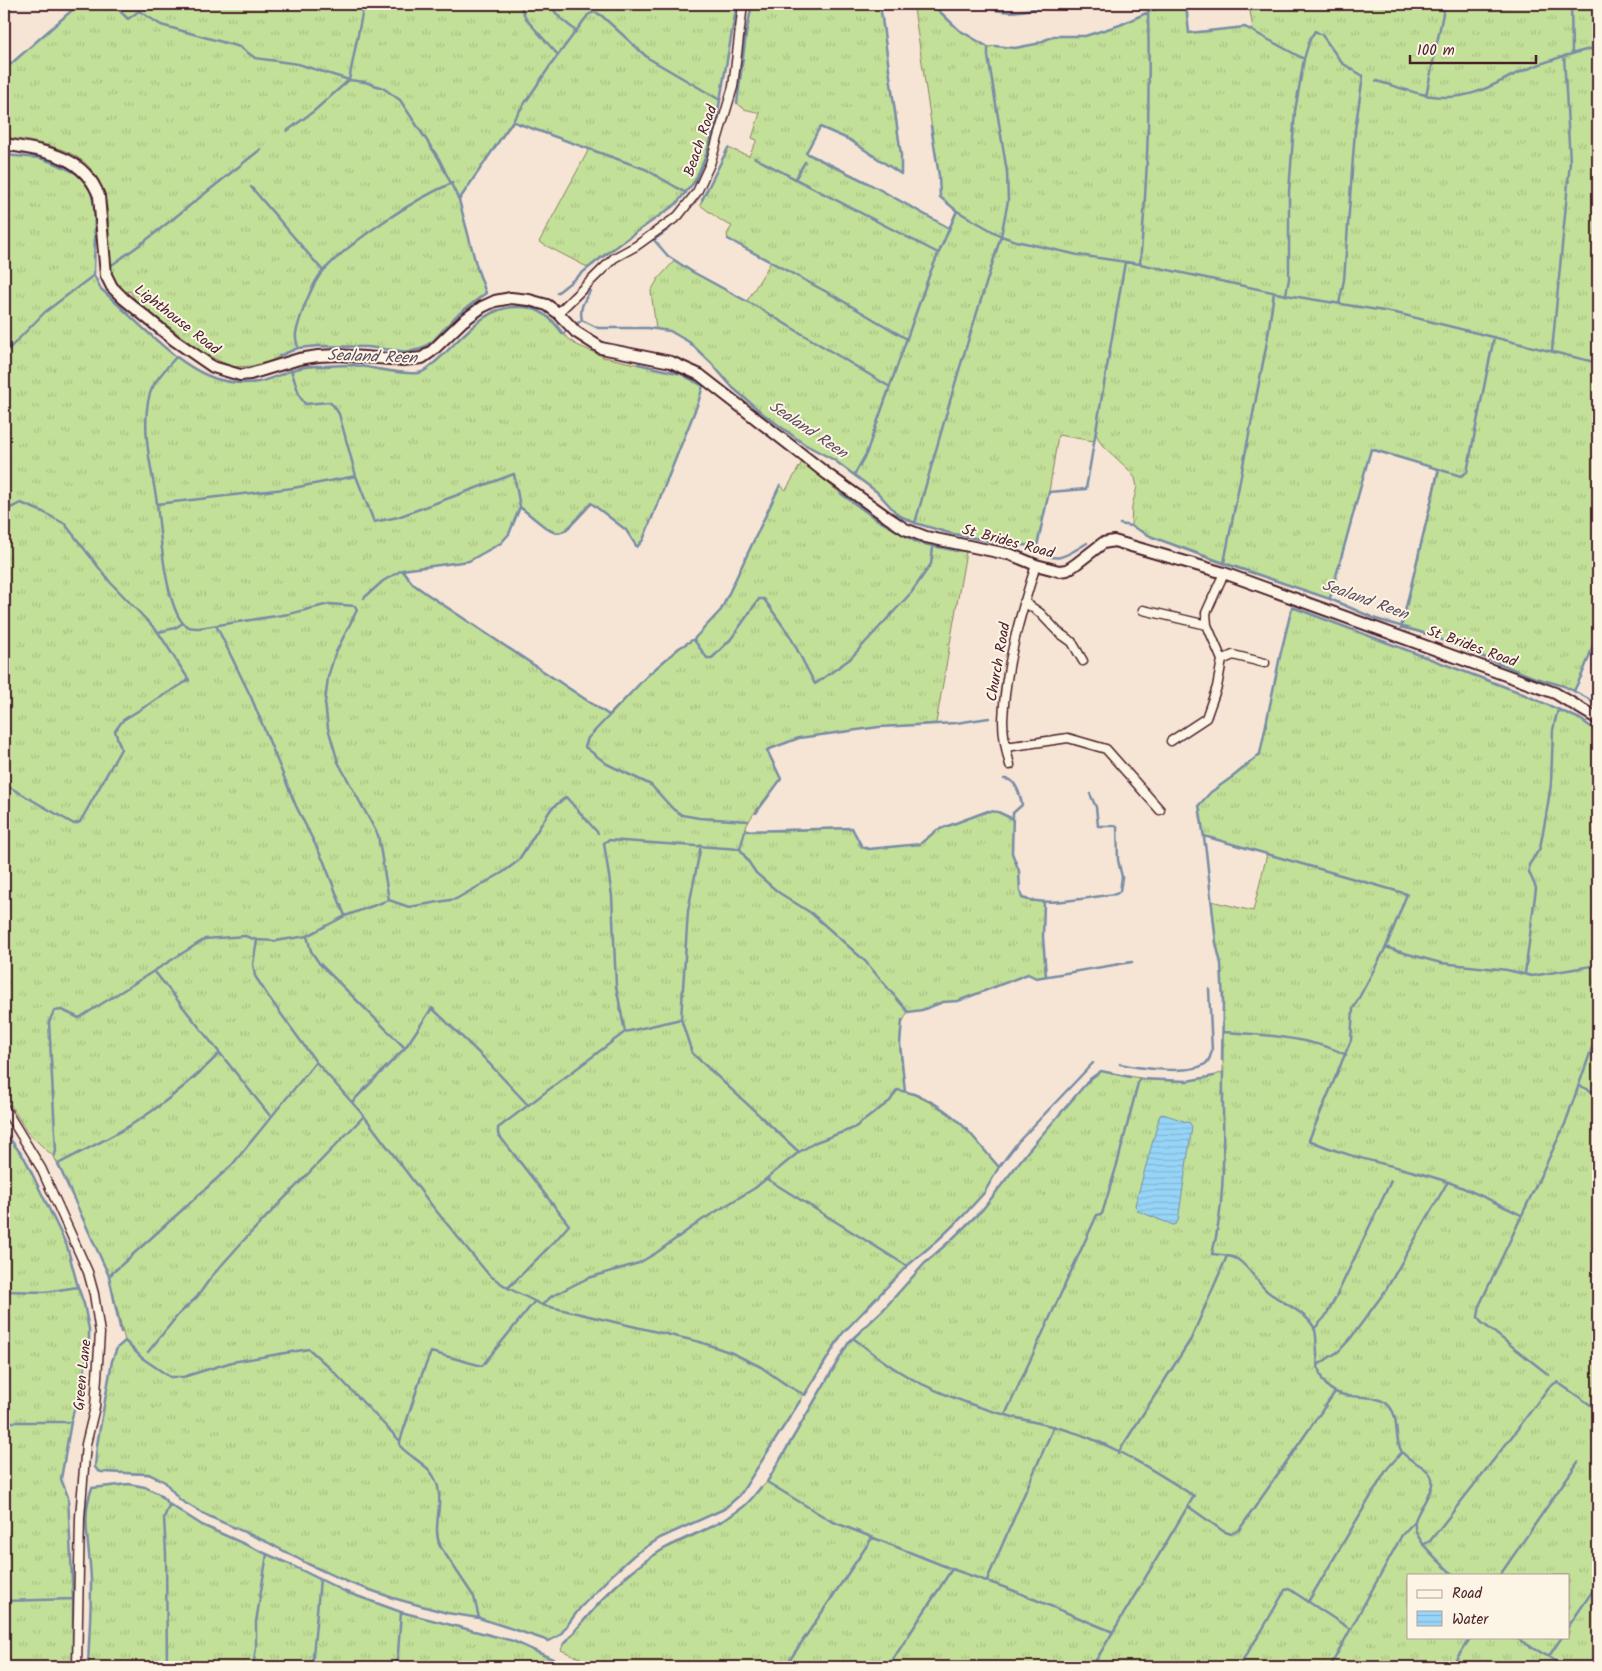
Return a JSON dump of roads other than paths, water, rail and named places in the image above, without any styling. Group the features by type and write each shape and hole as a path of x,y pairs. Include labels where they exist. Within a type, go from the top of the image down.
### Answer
{"main road":[{"name":"Lighthouse Road","path":"4,144 57,154 76,165 89,176 99,196 106,275 112,287 193,355 212,367 226,372 240,375 250,374 299,359 318,356 338,355 403,360 422,358 432,351 463,321 482,307 495,301 511,298 538,302 558,313"},
{"name":"St Brides Road","path":"558,313 572,328 602,348 671,362 700,375 827,474 886,517 926,538 1012,555 1059,572 1067,570 1103,543 1114,541 1224,573 1294,600 1555,693 1598,720"}],"street":[{"name":"Beach Road","path":"558,313 614,258 636,246 678,216 697,192 710,164 733,87 743,4"},
{"name":"Church Road","path":"1010,765 1003,720 1009,665 1024,602 1036,565"},
{"path":"1171,741 1206,718 1217,687 1222,660 1207,625 1206,612 1224,573"},
{"path":"1024,602 1040,613 1058,632 1072,642 1083,661"},
{"path":"1143,610 1207,625"},
{"path":"1222,660 1233,655 1265,664"},
{"path":"1006,747 1068,738 1106,749 1160,810"},
{"name":"Green Lane","path":"4,1107 40,1168 88,1272 94,1294 100,1332 95,1407 86,1444 80,1517 77,1667"}],"water":[{"path":"1163,1114 1190,1123 1192,1127 1178,1221 1173,1225 1138,1211 1135,1205 1160,1115"}],"waterway":[{"path":"4,70 79,4"},
{"path":"113,4 128,19 139,11 161,25 240,47 255,58 298,64 349,80 365,82 383,88 400,100 439,159 459,200 477,268 486,293 456,316 433,341 421,349 408,352 368,347 319,346 298,348 279,356"},
{"path":"287,131 314,111 349,80 364,4"},
{"path":"520,4 526,19 558,55"},
{"path":"552,4 558,16 576,31"},
{"path":"557,293 607,253 676,204 695,181 705,158 716,123 737,4"},
{"path":"737,103 752,4"},
{"path":"880,4 901,155 901,174 850,140 820,127 806,153 866,182 949,228"},
{"path":"915,523 959,370 1001,236 1008,201 1007,172 988,47 959,30 936,8 929,4"},
{"path":"980,4 1006,12 1024,11 1050,4"},
{"path":"995,46 1015,48 1036,44 1054,36 1085,36 1120,25 1166,4"},
{"path":"1186,4 1189,33 1245,27 1304,59"},
{"path":"1426,96 1445,4"},
{"path":"1571,4 1572,53"},
{"path":"1140,264 1148,138 1148,12"},
{"path":"459,200 550,66 588,15 592,13 602,16 648,58 720,100"},
{"path":"1286,294 1289,279 1289,192 1295,111 1304,59 1310,39 1315,31 1322,35 1342,63 1363,76 1355,130 1344,280 1339,304"},
{"path":"1376,81 1437,97 1457,97 1477,92 1543,63 1598,47"},
{"path":"1552,351 1570,162 1564,56"},
{"path":"514,122 645,169 686,193"},
{"path":"931,126 939,176 940,197 957,211 1001,236 1078,255 1140,264 1286,295 1396,313 1598,363"},
{"path":"702,200 728,148"},
{"path":"109,267 145,241 261,149"},
{"name":"Sealand Reen","path":"4,155 40,158 57,164 76,173 90,187 94,205 94,275 101,289 171,353 186,364 217,379 238,383 258,382 300,368 316,366 354,365 399,373 422,372 479,321 500,310 511,307 530,308 542,313 563,334 569,329"},
{"path":"755,158 938,253"},
{"path":"795,179 805,162"},
{"path":"298,348 296,335 300,318 311,291 324,270 351,245 384,221 452,183"},
{"path":"251,187 323,271"},
{"path":"854,475 866,454 930,273 957,211"},
{"path":"670,228 654,240 668,256 890,387"},
{"path":"728,239 836,297 907,339"},
{"path":"1037,546 1049,492 1086,489 1125,262"},
{"path":"4,354 45,312 94,275"},
{"path":"582,320 582,308 590,291"},
{"path":"1224,563 1267,342 1274,292"},
{"name":"Sealand Reen","path":"574,326 582,320 598,328 648,328 670,331 689,342 733,388 762,413 804,444 834,460 877,492 898,515 915,523 949,533 1004,544 1037,546 1043,553 1055,558 1067,555 1087,543"},
{"path":"1330,598 1371,449 1461,476 1467,472 1494,337"},
{"path":"176,357 160,376 151,391 146,424 164,565 176,612 186,625 192,628 199,628 289,614 329,604 355,606 357,610 335,654 328,677 325,703 328,728 338,762 378,835 389,900"},
{"path":"520,507 551,531 558,533 571,526 591,503 626,530 637,547 643,540 698,403 703,386 681,374 638,364"},
{"path":"291,370 300,397 305,404 329,402 339,414 356,476 374,522 398,517 514,474 520,507 509,534 501,543 469,561 402,570 383,581 364,598"},
{"path":"1401,628 1439,469"},
{"path":"157,504 293,488 356,476"},
{"path":"748,821 682,815 673,809 651,785 607,764 585,747 588,738 648,675 679,648 694,639 721,610 780,485"},
{"path":"840,493 876,519 916,542 957,551"},
{"path":"4,511 21,503 65,524 110,582 158,632 189,680 123,720 115,731 121,749 80,822 74,824 4,784"},
{"name":"Sealand Reen","path":"1120,524 1131,526 1152,537 1330,599 1376,619 1427,634 1535,678 1564,686 1598,706"},
{"path":"694,640 707,658 712,658 731,639 759,599 764,599 790,636 815,684 850,659 911,593 931,564 933,547"},
{"path":"402,570 413,584 427,594 609,715"},
{"path":"1222,1060 1223,1001 1221,964 1216,943 1199,805 1211,792 1260,754 1292,607 1516,691 1580,719 1598,732"},
{"path":"159,632 175,628 183,623"},
{"path":"216,625 251,697 296,806 324,862 345,916"},
{"path":"1574,691 1594,643 1598,626"},
{"path":"1525,974 1536,888 1529,872 1529,865 1540,848 1546,816 1551,784 1553,730 1558,709"},
{"path":"756,813 781,779 767,750 799,738 879,727 956,723 989,718"},
{"path":"1004,779 1012,781 1019,792 1022,805 1013,813 1012,853 1019,871 1022,898 1033,901 1069,900 1116,894 1120,891 1122,877 1118,860 1117,826 1098,826 1096,807 1090,794"},
{"path":"54,1157 56,1151 49,1022 54,1011 62,1010 79,1018 205,939 245,936 257,940 275,941 307,936 345,916 389,900 409,907 456,899 502,873 518,861 551,809 566,797 598,833"},
{"path":"1013,819 998,812 988,811 937,830 920,844 869,849 862,847 852,828 745,831 740,849 756,873 778,892 811,913 865,961 908,1012 922,1010 943,1002 958,1001 1028,974 1036,978 1132,962"},
{"path":"1204,836 1407,894 1386,947 1353,1009 1351,1040 1309,1140 1343,1153 1448,1182 1476,1193 1521,1215"},
{"path":"625,1032 616,986 612,896 604,843 608,840 740,849"},
{"path":"701,845 688,911 681,1019 692,1053 799,1152"},
{"path":"1044,902 1043,937 1046,976"},
{"path":"307,936 311,951 319,963 405,1048"},
{"path":"257,940 253,964 255,976 268,996 316,1062 364,1116 433,1207 489,1275 508,1288 542,1305 700,1342 732,1353 761,1367 788,1386 805,1395 842,1334 907,1266 964,1215 984,1193 999,1167 1018,1142 1093,1063"},
{"path":"1386,947 1441,963 1507,970 1532,976 1598,965"},
{"path":"155,972 271,1117"},
{"path":"1120,1064 1151,1069 1176,1070 1197,1067 1207,1063 1212,1051 1209,989"},
{"path":"352,1102 405,1048 432,1008 484,1058 528,1105"},
{"path":"508,1288 569,1225 498,1134 498,1128 625,1032 681,1019"},
{"path":"902,1020 900,1044 905,1091"},
{"path":"1549,1375 1481,1322 1478,1317 1480,1304 1565,1124 1598,1031"},
{"path":"1223,1032 1303,1041 1333,1049 1346,1055"},
{"path":"121,1332 109,1276 58,1164 141,1119 195,1077 219,1054"},
{"path":"109,1276 232,1165 316,1062"},
{"path":"1113,1632 1012,1590 952,1569 831,1521 767,1482 849,1342 883,1310 925,1263 983,1209 1028,1151 1090,1079 1101,1071 1130,1077"},
{"path":"1223,1072 1222,1186 1217,1232 1212,1254 1237,1259 1246,1266 1268,1292 1301,1314 1312,1324 1316,1337 1318,1367 1323,1381 1328,1387 1334,1392 1349,1396 1380,1400 1391,1408 1402,1452 1409,1459 1423,1467 1432,1479 1431,1488 1417,1515 1415,1528 1422,1543 1452,1574"},
{"path":"1005,1415 1097,1215 1102,1214 1139,1079 1187,1081 1214,1076"},
{"path":"1580,1086 1598,1094"},
{"path":"542,1305 552,1296 588,1278 639,1263 656,1253 702,1220 755,1188 799,1152 816,1142 854,1128 890,1101 897,1090 917,1095 945,1110 968,1131 999,1167"},
{"path":"148,1352 244,1240 364,1116"},
{"path":"4,1131 25,1159 67,1246 84,1304 89,1329 89,1351 71,1422 61,1479 68,1497 73,1599 73,1667"},
{"path":"767,1179 907,1266"},
{"path":"1314,1329 1325,1317 1336,1297 1391,1181"},
{"path":"1318,1365 1339,1351 1350,1339 1386,1290 1447,1183"},
{"path":"1118,1453 1191,1339 1227,1256"},
{"path":"4,1291 45,1292 78,1287"},
{"path":"479,1618 474,1597 440,1546 437,1528 439,1490 436,1480 427,1468 400,1446 400,1441 431,1352 482,1366 534,1302"},
{"path":"853,1338 894,1368 924,1385 980,1407 1087,1437 1128,1456 1194,1496 1092,1667"},
{"path":"400,1441 331,1369 309,1349 232,1362 183,1377 170,1377 142,1358 125,1341 117,1348 112,1361 97,1445 95,1467 98,1471 102,1472 149,1474 165,1482 180,1500 206,1515 267,1542 308,1564 350,1583 393,1598 447,1613 479,1618 549,1641 560,1635 580,1608 634,1555 660,1538 724,1509 740,1495 800,1401"},
{"path":"1423,1545 1430,1541 1549,1387 1557,1382 1598,1410"},
{"path":"1189,1507 1223,1531 1231,1534 1239,1530 1335,1392"},
{"path":"4,1422 71,1422"},
{"path":"987,1580 1054,1426"},
{"path":"1308,1602 1387,1469 1402,1452"},
{"path":"1501,1574 1578,1462"},
{"path":"88,1667 91,1571 86,1523 89,1499 92,1488 129,1484 145,1487 159,1494 169,1504 202,1525 346,1592 401,1612 513,1641 570,1667"},
{"path":"563,1645 608,1593 633,1570 662,1550 734,1514 748,1503 761,1487"},
{"path":"167,1667 164,1518 169,1505"},
{"path":"1330,1667 1402,1535 1414,1522"},
{"path":"785,1667 872,1538"},
{"path":"253,1667 256,1648 256,1622 267,1554"},
{"path":"888,1667 952,1569"},
{"path":"312,1667 320,1579"},
{"path":"1570,1624 1598,1583"},
{"path":"1238,1667 1285,1590 1289,1589 1350,1629"},
{"path":"4,1601 73,1599"},
{"path":"397,1667 401,1612"},
{"path":"1451,1667 1470,1638"},
{"path":"1516,1638 1563,1665 1598,1667"},
{"path":"1549,1656 1561,1638"}]}
